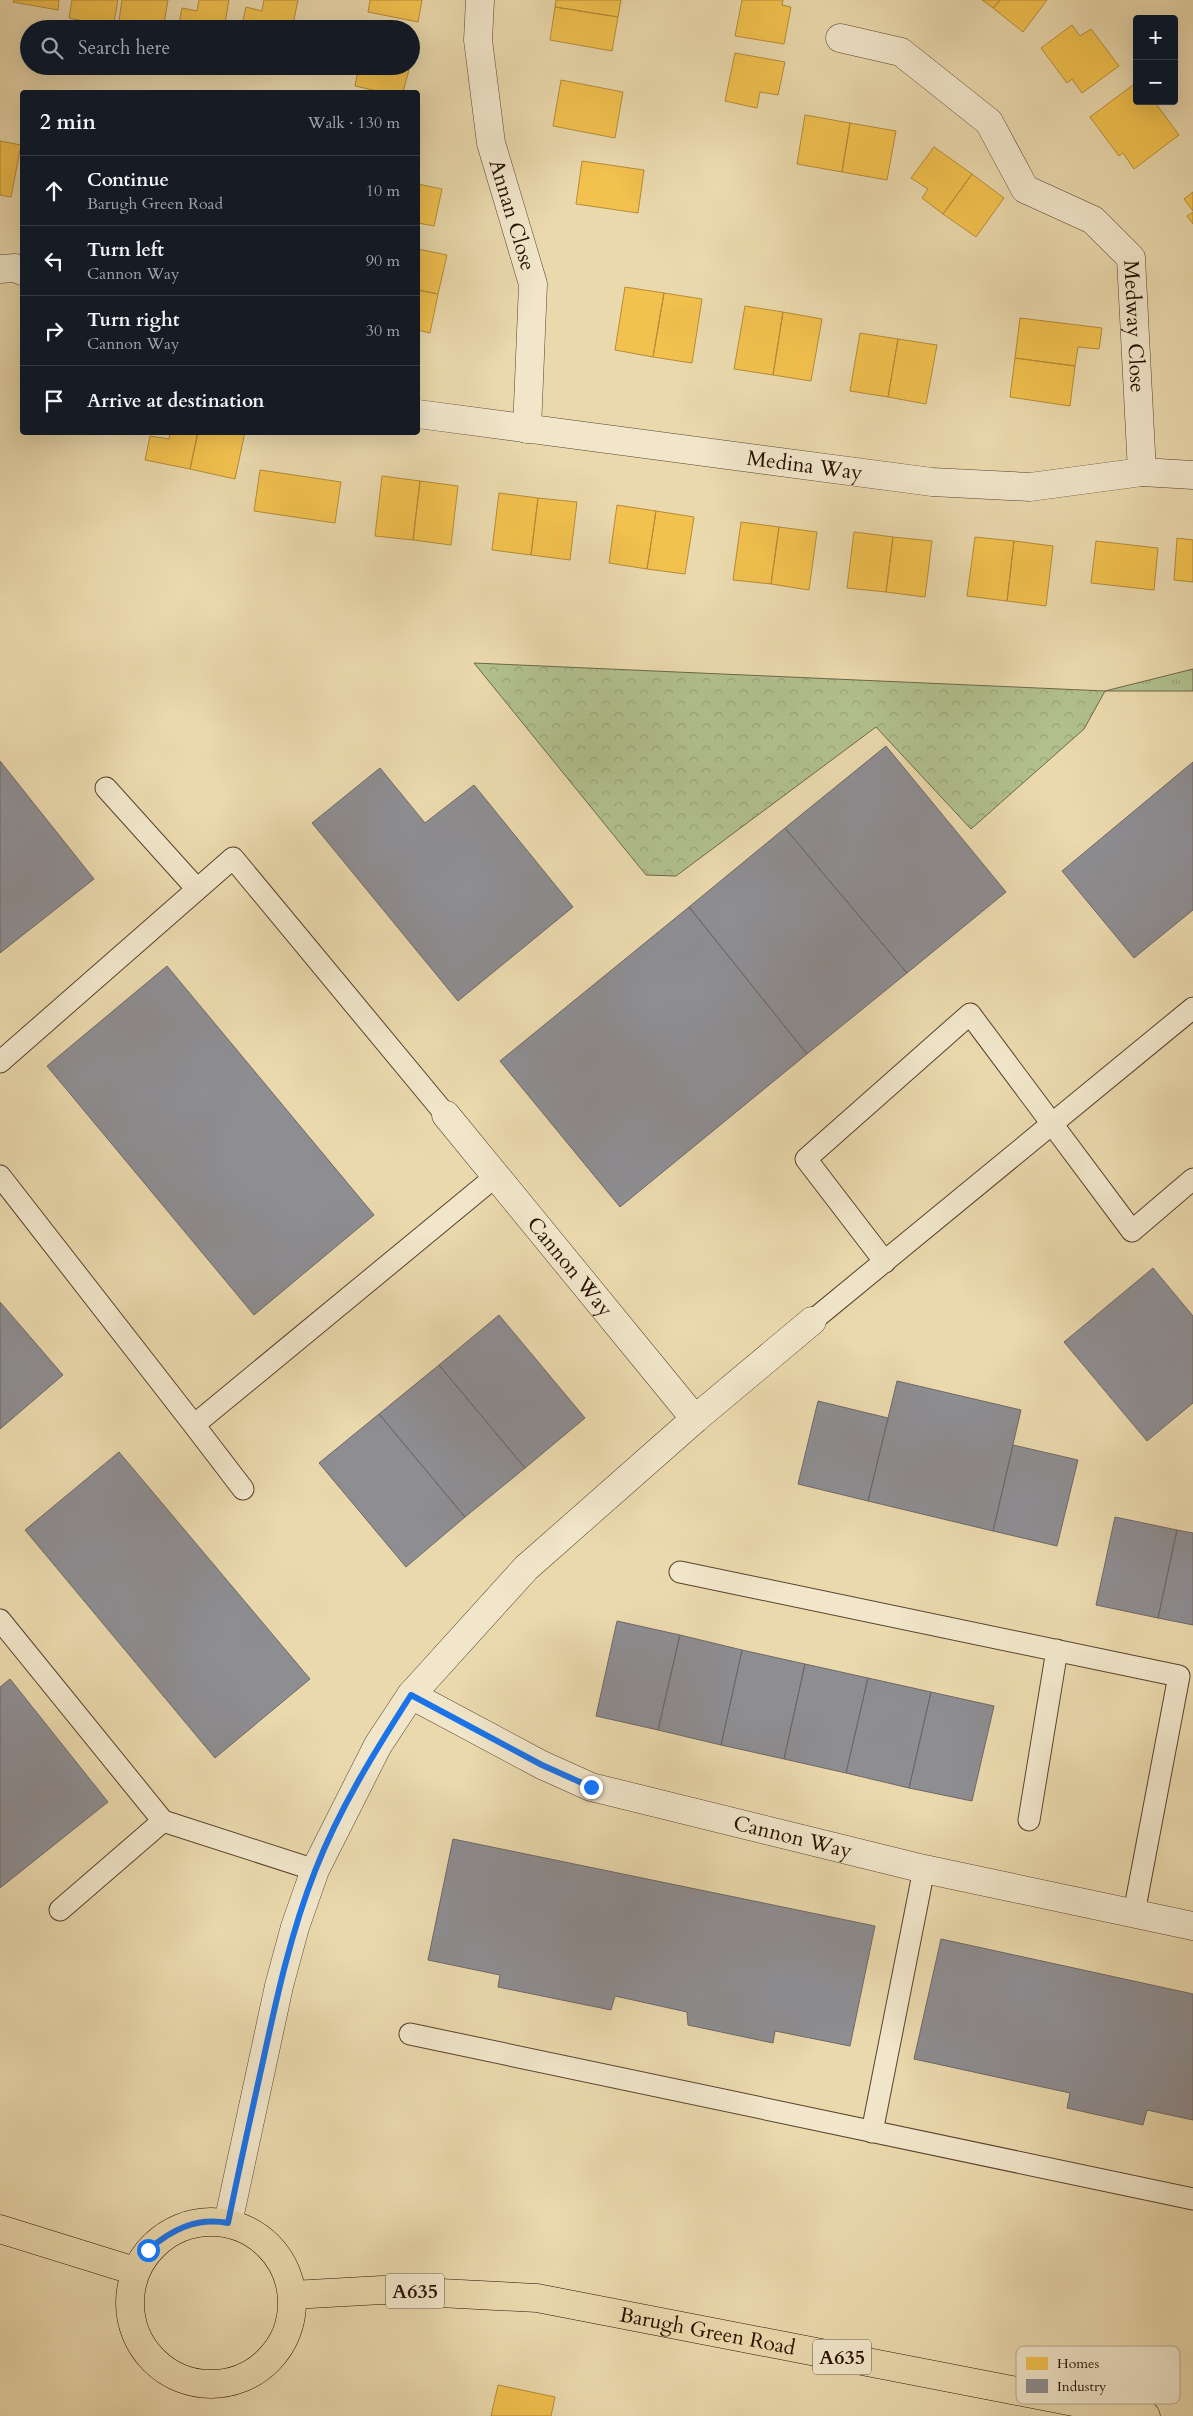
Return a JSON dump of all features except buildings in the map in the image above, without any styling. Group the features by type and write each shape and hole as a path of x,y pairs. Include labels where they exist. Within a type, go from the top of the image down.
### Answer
{"main road":[{"path":"215,2221 240,2226 262,2239 277,2254 287,2274 292,2295 291,2321 281,2346 264,2366 241,2379 215,2385 189,2382 168,2373 150,2358 137,2339 130,2317 129,2294 135,2271 148,2250 167,2234 190,2224 215,2221"},
{"path":"0,2229 135,2271"},
{"name":"Barugh Green Road","path":"292,2295 382,2290 468,2292 537,2298 1016,2391"},
{"name":"Barugh Green Road","path":"1084,2404 1146,2416"}],"street":[{"name":"Annan Close","path":"480,0 478,40 491,143 533,284 526,429"},
{"name":"Medway Close","path":"840,38 901,52 989,122 1025,189 1093,220 1131,258 1142,472"},
{"path":"0,269 20,269"},
{"name":"Medina Way","path":"420,414 932,482 1030,487 1142,472 1193,475"},
{"name":"Cannon Way","path":"446,1115 695,1419"},
{"path":"228,2223 279,1986 295,1927 315,1870 378,1745 411,1695 526,1568 695,1419 812,1322"},
{"name":"Cannon Way","path":"411,1695 542,1765 591,1787 924,1869 1193,1926"}],"lane":[{"path":"106,788 197,889"},
{"path":"0,1062 233,858 446,1115"},
{"path":"812,1322 1193,1008"},
{"path":"885,1262 806,1158 970,1014 1132,1231 1193,1180"},
{"path":"0,1176 243,1489"},
{"path":"194,1425 496,1176"},
{"path":"680,1572 1186,1678 1134,1913"},
{"path":"0,1620 163,1821 315,1870"},
{"path":"1030,1820 1057,1650"},
{"path":"60,1910 163,1821"},
{"path":"872,2132 924,1869"},
{"path":"410,2034 1193,2199"}],"green space":[{"path":"474,663 1105,691 1084,729 971,829 876,727 676,876 646,875"},
{"path":"1193,669 1193,691 1105,691"}],"route":[{"path":"148,2250 167,2234 190,2224 215,2221 228,2223 279,1986 295,1927 315,1870 347,1803 378,1745 411,1695 542,1765 591,1787"}]}
